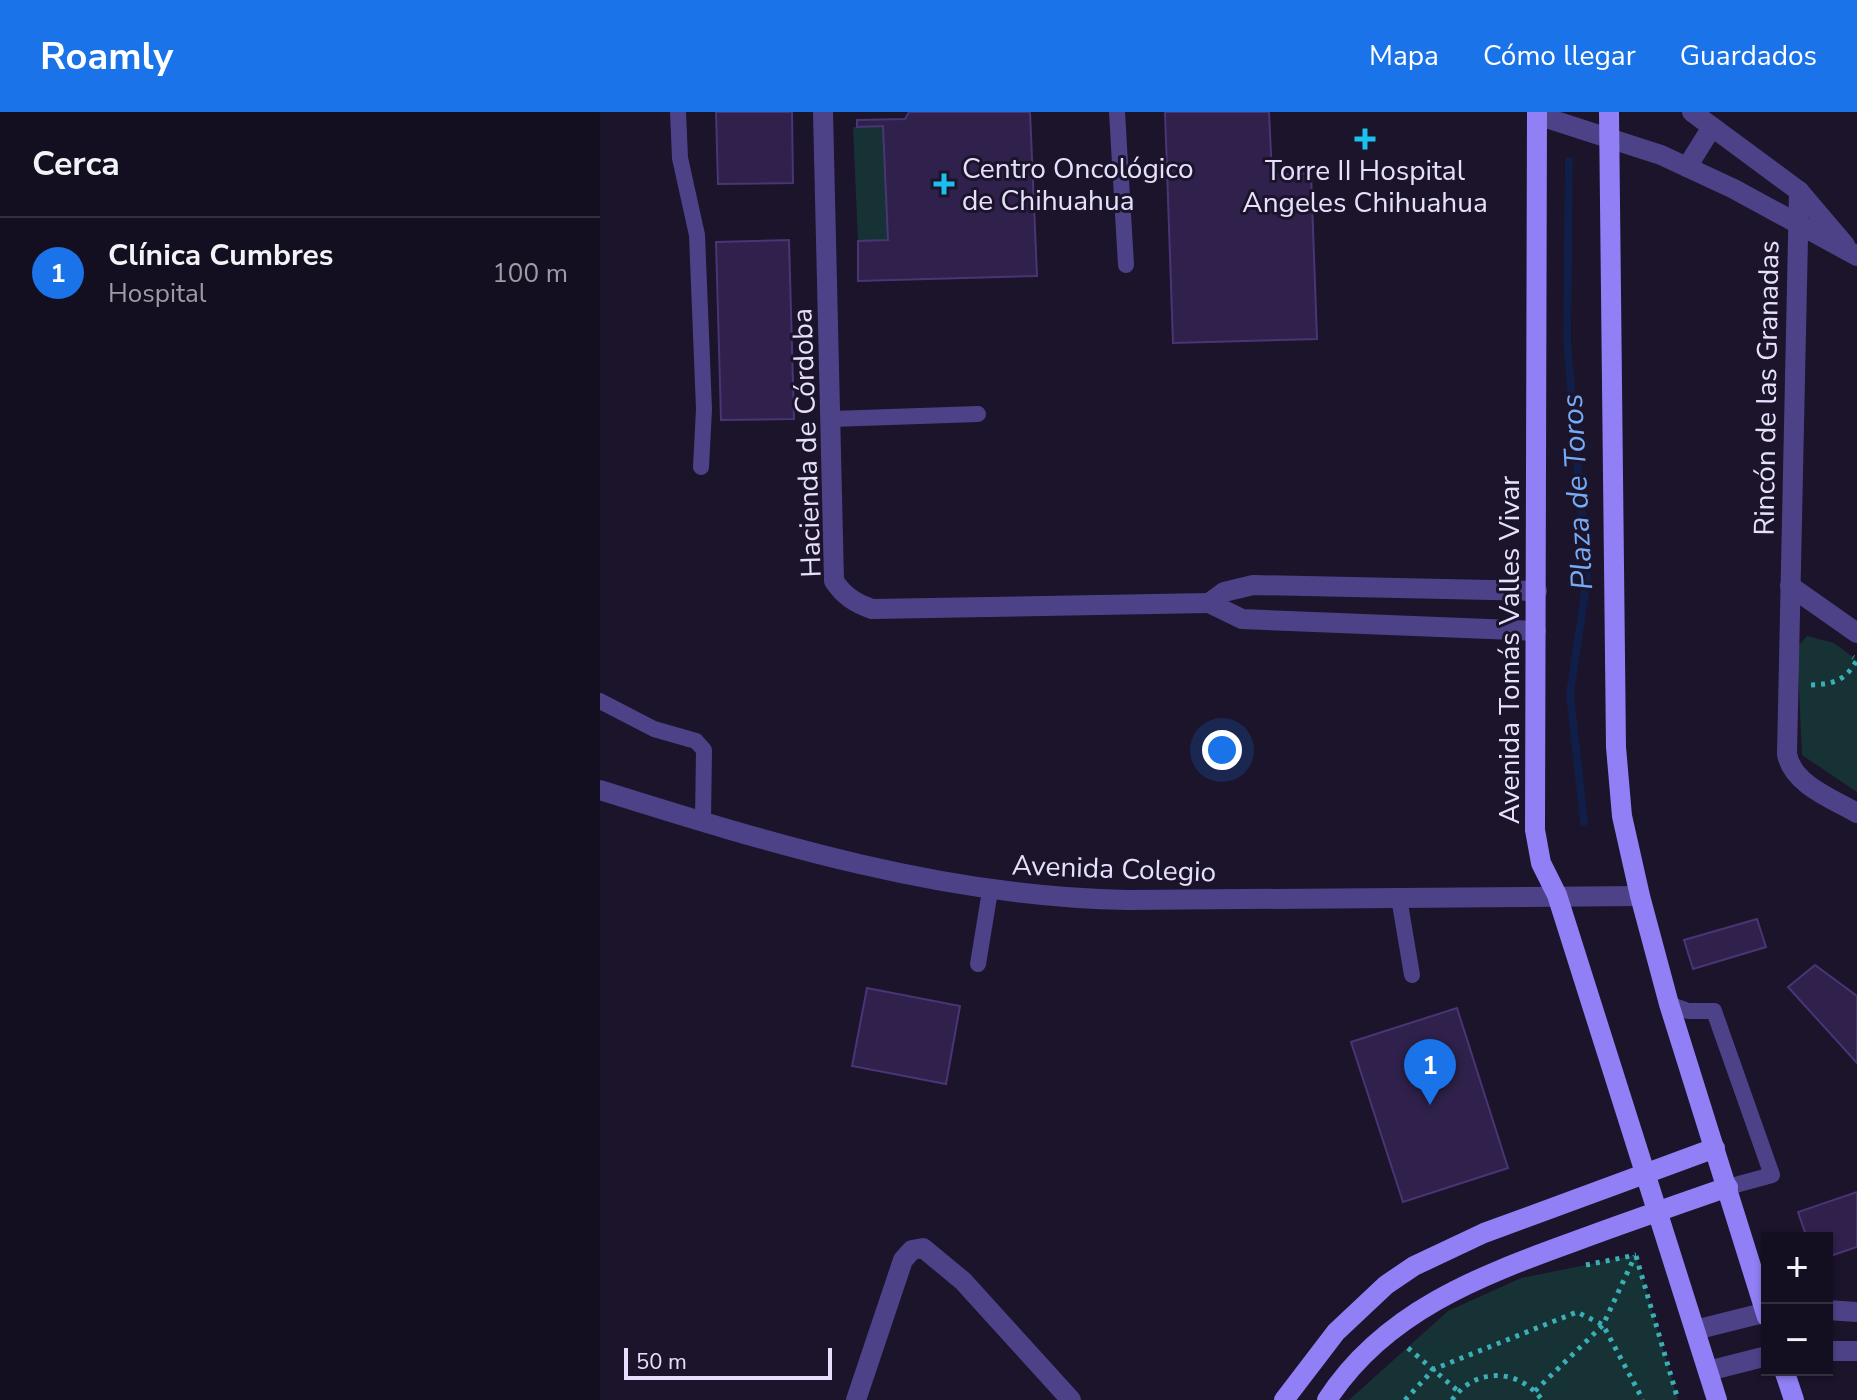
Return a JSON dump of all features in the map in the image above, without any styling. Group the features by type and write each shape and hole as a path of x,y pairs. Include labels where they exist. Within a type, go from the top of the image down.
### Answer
{"main road":[{"path":"1609,112 1616,747 1622,816 1669,1004 1764,1304"},
{"name":"Avenida Tomás Valles Vivar","path":"1537,114 1537,591 1533,800 1541,863 1557,895 1717,1400"},
{"path":"1284,1400 1336,1332 1386,1285 1414,1266 1484,1233 1715,1148"},
{"path":"1327,1400 1366,1353 1429,1302 1468,1282 1728,1187"},
{"path":"1786,1376 1794,1400"}],"street":[{"name":"Hacienda de Córdoba","path":"823,112 834,581 858,604 872,609 1209,603 1242,619 1536,631"},
{"path":"1692,112 1799,191 1852,252"},
{"path":"1537,114 1610,136 1687,167 1852,252"},
{"path":"1687,167 1712,127"},
{"name":"Rincón de las Granadas","path":"1799,191 1788,764 1801,779 1857,813"},
{"name":"Hacienda de Córdoba","path":"1209,603 1224,592 1253,585 1537,591"},
{"path":"1790,586 1857,633"},
{"name":"Avenida Colegio","path":"600,790 880,870 990,891 1085,900 1640,896"},
{"path":"856,1400 903,1260 912,1250 923,1248 963,1281 1071,1400"},
{"path":"1833,1310 1857,1312"},
{"path":"1695,1330 1761,1315"},
{"path":"1833,1351 1857,1351"},
{"path":"1708,1371 1761,1358"}],"lane":[{"path":"678,112 680,158 697,235 704,409 701,467"},
{"path":"1117,112 1126,265"},
{"path":"832,419 978,414"},
{"path":"600,701 654,729 696,741 704,750 703,820"},
{"path":"978,964 990,891"},
{"path":"1399,898 1412,975"},
{"path":"1669,1004 1688,1011 1714,1011 1772,1175 1728,1187"}],"path":[{"path":"1798,685 1836,683 1848,674 1857,660 1846,651"},
{"path":"1578,1266 1636,1255"},
{"path":"1535,1391 1603,1325 1636,1255"},
{"path":"1636,1255 1678,1400"},
{"path":"1405,1400 1434,1369 1577,1312 1603,1325 1643,1400"},
{"path":"1396,1356 1417,1338"},
{"path":"1407,1347 1458,1391"},
{"path":"1452,1400 1472,1381 1505,1375 1522,1380 1542,1400"}],"green space":[{"path":"883,126 888,240 858,241 853,127"},
{"path":"1807,636 1834,643 1857,660 1857,792 1802,755 1797,647"},
{"path":"1636,1255 1678,1400 1349,1400 1448,1311 1521,1278"}],"building":[{"path":"716,112 792,112 793,183 718,184"},
{"name":"Centro Oncológico de Chihuahua","path":"909,112 1030,112 1037,276 858,281 858,241 888,240 883,126 857,127 857,120 905,119"},
{"path":"1165,112 1269,112 1272,175 1311,173 1317,339 1173,343"},
{"path":"789,240 794,419 721,420 716,242"},
{"path":"1757,919 1766,947 1693,969 1684,940"},
{"path":"1815,965 1857,996 1857,1063 1788,987"},
{"path":"867,988 960,1006 946,1084 852,1066"},
{"path":"1457,1008 1508,1168 1403,1202 1351,1042"},
{"path":"1857,1192 1857,1247 1833,1255 1833,1232 1805,1232 1798,1212"}],"waterway":[{"name":"Plaza de Toros","path":"1569,161 1567,340 1587,579 1570,694 1584,822"}],"place":[{"name":"Torre II Hospital Angeles Chihuahua","path":"1365,139"},
{"name":"Centro Oncológico de Chihuahua","path":"944,184"},
{"name":"Clínica Cumbres","path":"1430,1105"}]}
